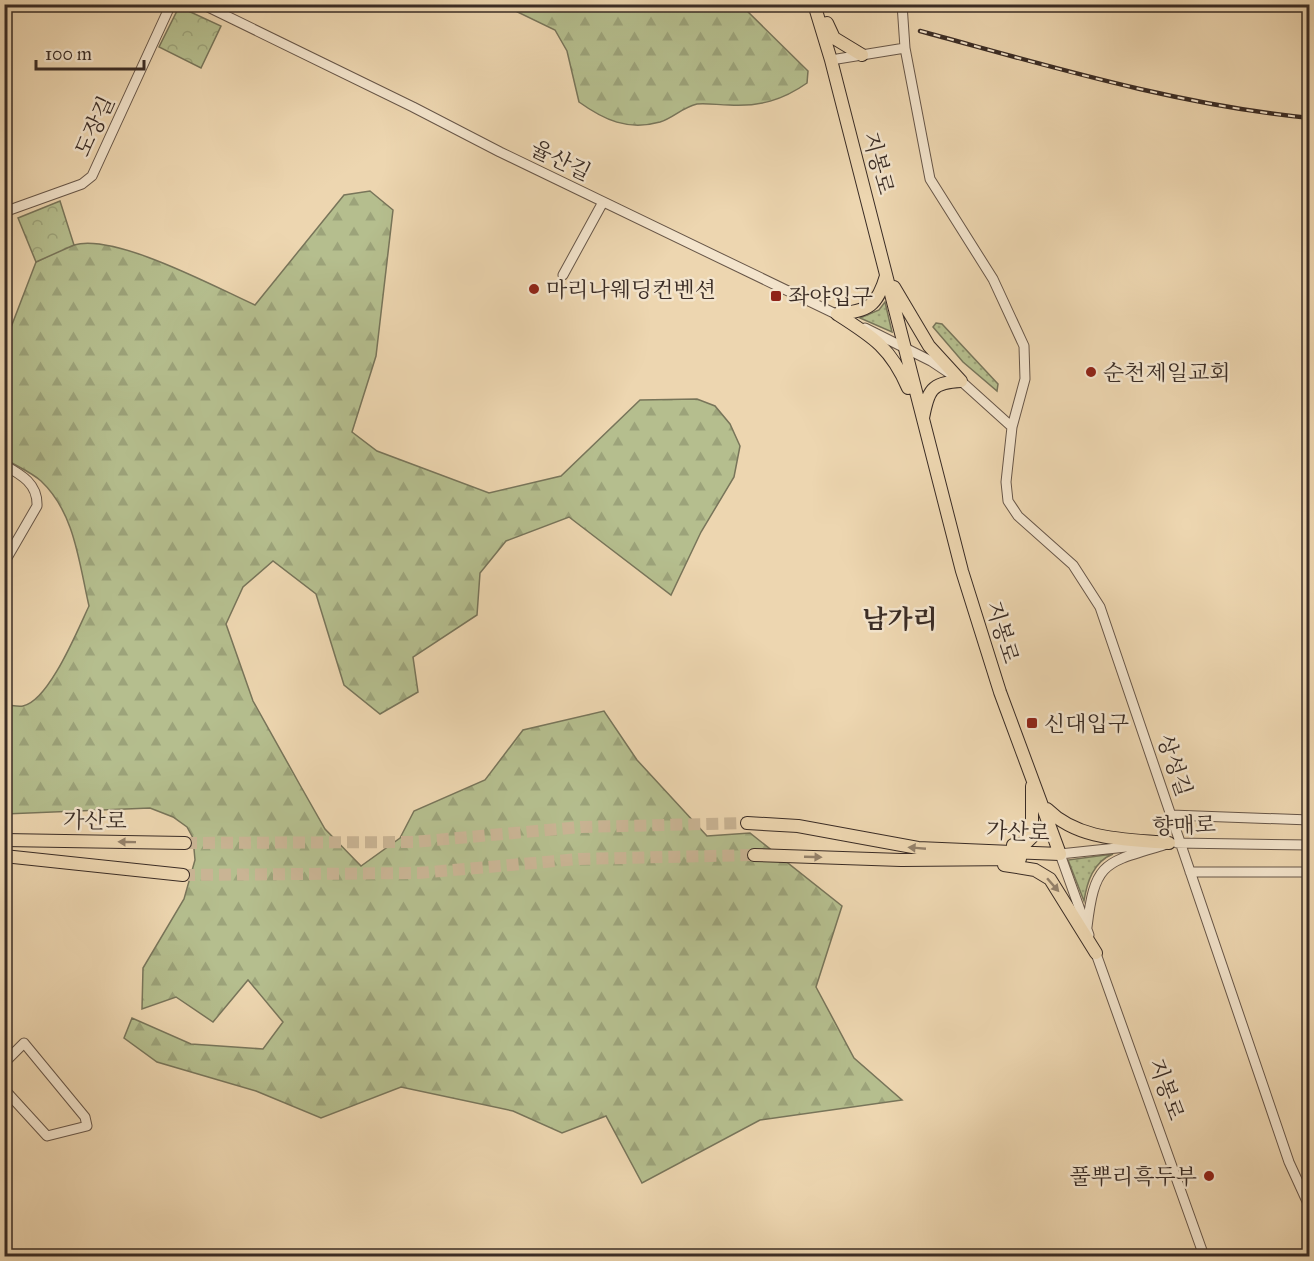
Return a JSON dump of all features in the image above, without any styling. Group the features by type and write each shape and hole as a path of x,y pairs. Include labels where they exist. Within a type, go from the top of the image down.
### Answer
{"main road":[{"path":"816,4 834,38 862,55"},
{"name":"지봉로","path":"816,4 887,275 922,422 976,615 1000,692 1060,854"},
{"path":"837,314 855,313 874,304 879,298 887,275"},
{"path":"887,275 929,346 961,381"},
{"path":"837,314 873,338 891,355 922,422"},
{"path":"922,422 929,393 940,383 961,381"},
{"path":"959,854 1018,845 1029,840 1033,825 1032,776"},
{"path":"1043,806 1060,823 1075,830 1094,835 1175,843"},
{"name":"가산로","path":"747,823 798,826 959,854 1038,859 1060,854"},
{"name":"가산로","path":"4,840 185,843"},
{"path":"959,854 1026,868 1043,874 1054,884 1096,953"},
{"name":"가산로","path":"754,855 901,861 959,854"},
{"name":"가산로","path":"4,856 183,875"}],"street":[{"name":"도장길","path":"4,212 82,184 92,176 171,4"},
{"name":"율산길","path":"202,4 603,202 904,347 961,381 1012,427"},
{"name":"상성길","path":"902,4 905,48 930,179 993,279 1024,346 1025,379 1012,427 1006,482 1008,501 1018,516 1073,565 1097,600 1172,815 1175,843 1190,872 1295,1179 1310,1208"},
{"path":"831,60 905,48"},
{"path":"564,275 603,202"},
{"path":"4,465 31,483 37,498 37,506 4,562"},
{"path":"1172,815 1310,820"},
{"path":"1087,928 1091,893 1098,875 1108,864 1121,858 1175,843"},
{"name":"향매로","path":"1060,854 1175,843 1310,845"},
{"name":"지봉로","path":"1060,854 1204,1257"},
{"path":"1190,872 1310,872"},
{"path":"4,1063 24,1043 85,1117 87,1126 47,1136 4,1089"}],"green space":[{"path":"503,5 741,5 808,71 807,83 780,98 761,103 750,105 697,104 660,122 637,125 617,122 607,119 579,102 567,51 555,30"},
{"path":"184,9 221,26 201,68 159,47 177,11"},
{"path":"370,191 393,210 376,356 352,432 377,451 489,493 561,476 640,400 697,399 715,406 730,424 740,446 734,477 701,532 671,595 569,517 506,541 480,573 477,615 413,657 418,692 380,714 344,685 316,594 273,561 243,587 226,624 253,701 325,829 361,866 400,838 414,811 485,780 523,730 604,711 637,760 707,836 750,833 842,906 816,987 854,1058 902,1100 760,1120 642,1183 606,1116 562,1133 513,1111 401,1087 321,1118 256,1091 157,1062 124,1038 132,1018 191,1044 263,1049 283,1022 248,980 213,1022 176,997 142,1009 143,968 184,899 195,860 193,838 187,827 173,817 150,808 5,814 5,705 23,706 43,692 62,663 89,606 74,539 61,508 41,481 5,459 5,343 36,262 64,248 92,243 139,254 255,305 344,195"},
{"path":"60,201 74,245 36,262 18,218"},
{"path":"885,302 892,332 860,318 879,310"},
{"path":"936,323 942,324 998,384 997,391 963,362 933,327"},
{"path":"1113,854 1100,862 1092,873 1084,901 1068,860"}],"tunnel":[{"path":"185,843 413,842 581,827 747,823"},
{"path":"183,875 419,873 579,859 754,855"}],"railway":[{"path":"920,31 1162,94 1260,112 1310,118"}],"place":[{"name":"마리나웨딩컨벤션","path":"534,289"},
{"name":"좌야입구","path":"776,296"},
{"name":"순천제일교회","path":"1091,372"},
{"name":"신대입구","path":"1032,723"},
{"name":"풀뿌리흑두부","path":"1209,1176"}],"district":[{"name":"남가리","path":"900,619"}]}
